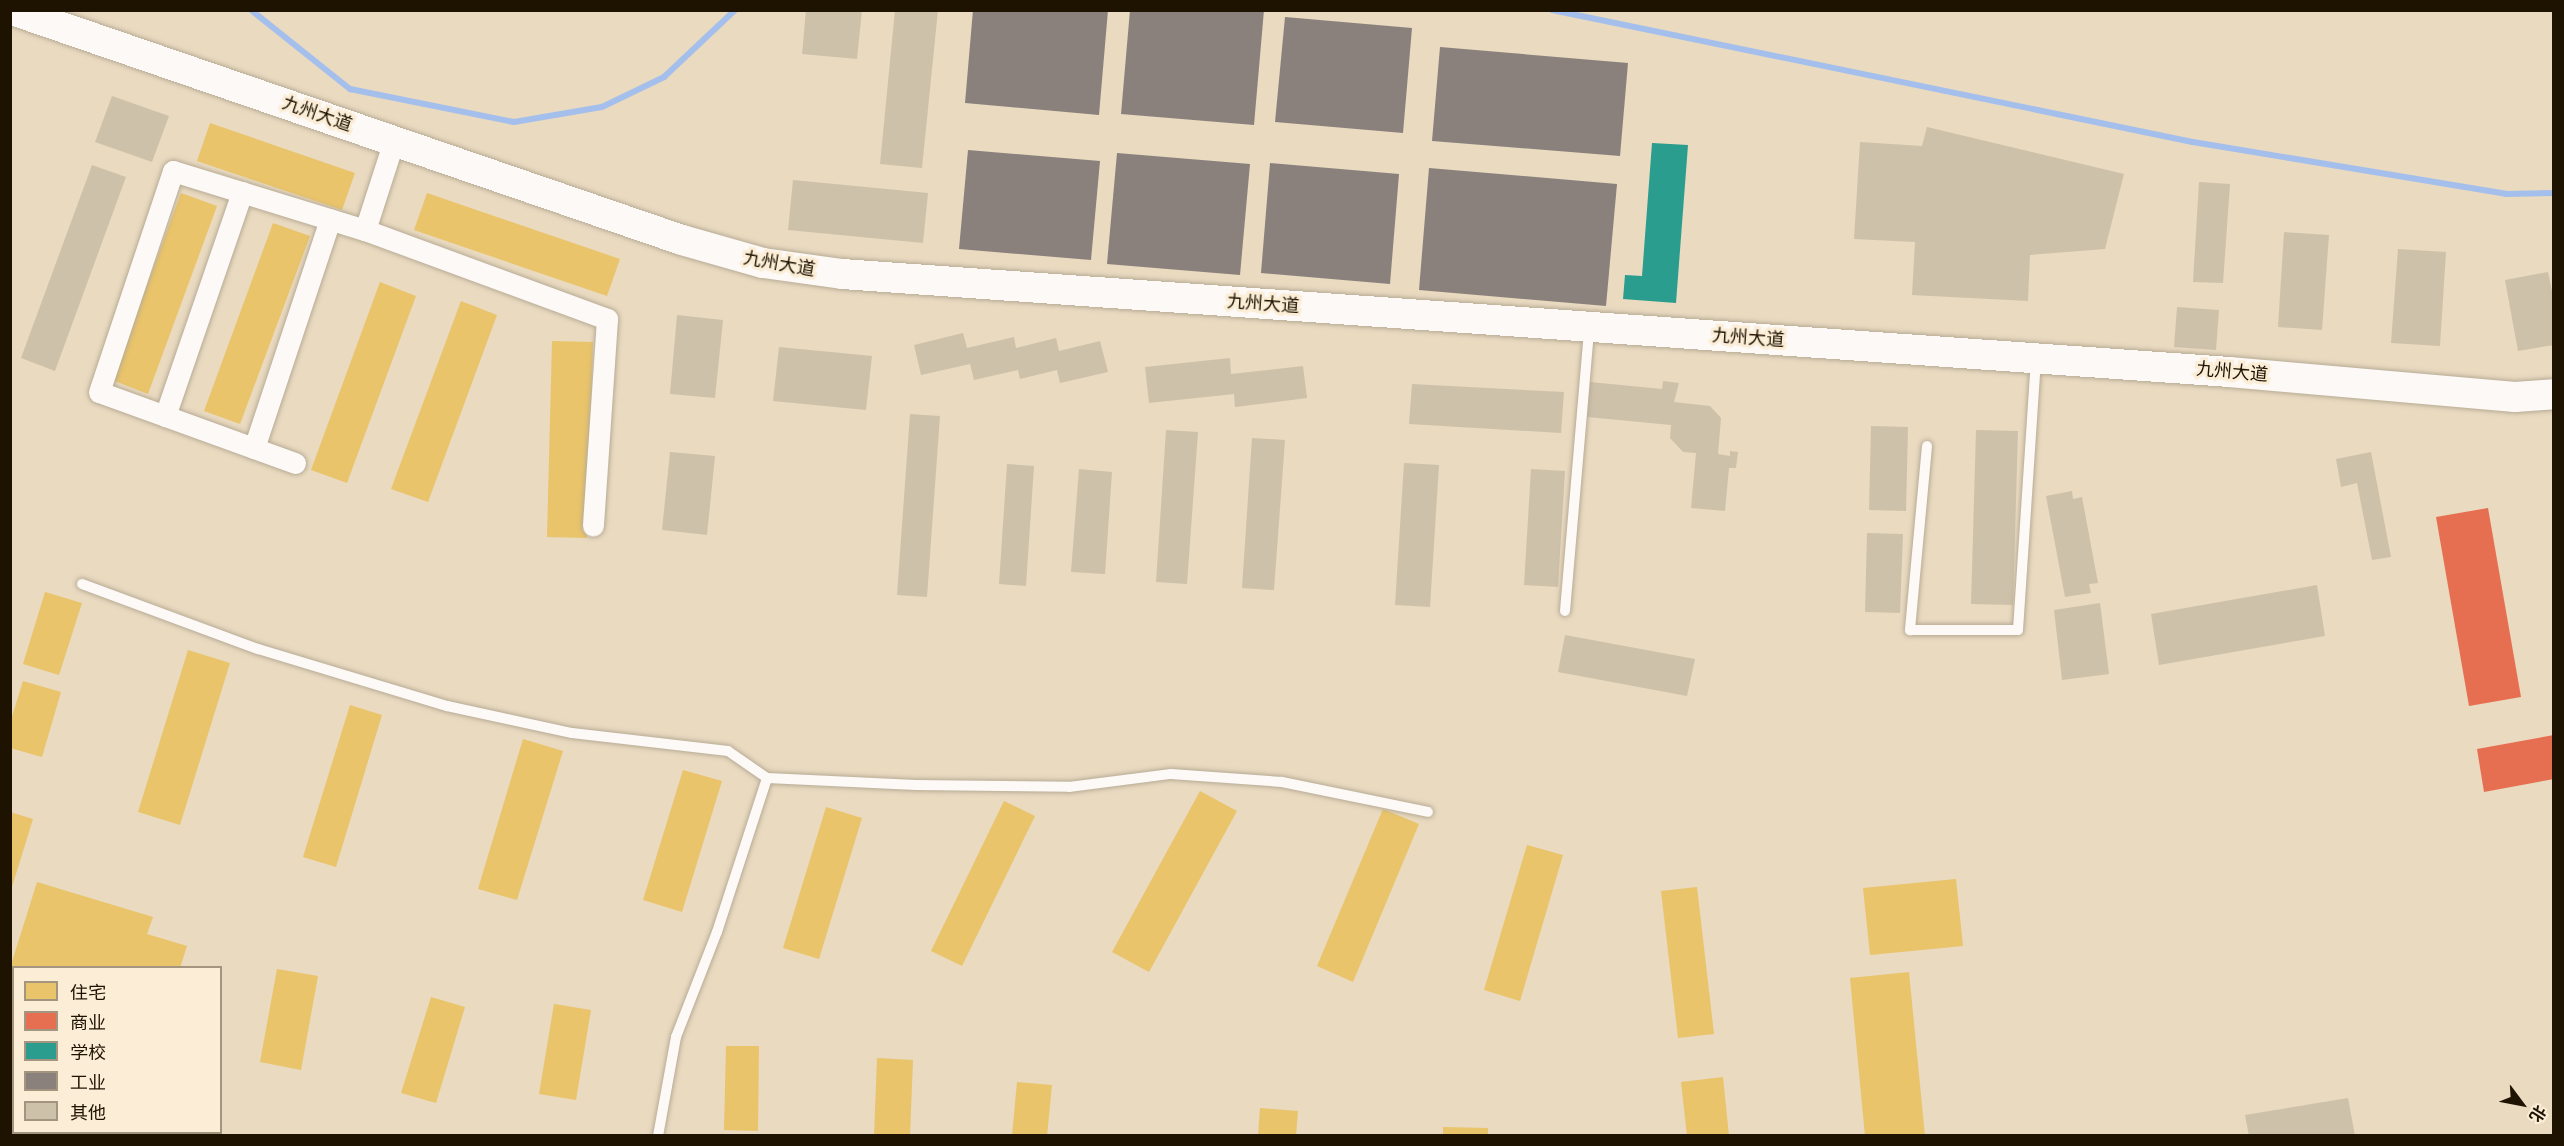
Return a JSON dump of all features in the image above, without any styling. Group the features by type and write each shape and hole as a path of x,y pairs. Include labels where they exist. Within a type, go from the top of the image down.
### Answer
{"main road":[{"name":"九州大道","path":"12,10 691,243 763,263 853,275 2036,358 2515,397 2553,394"},
{"path":"70,10 757,244 875,258 1292,294 1875,333 2067,340 2226,363 2553,382"}],"street":[{"path":"365,230 394,140"},
{"path":"295,463 99,392 173,171 365,230 607,319 594,526"},
{"path":"165,416 242,192"},
{"path":"254,448 330,219"}],"lane":[{"path":"1565,611 1589,327"},
{"path":"1926,446 1910,630 2018,630 2036,358"},
{"path":"82,584 258,649 447,706 572,733 728,751 767,778 916,785 1069,787 1171,774 1282,782 1428,812"},
{"path":"658,1136 676,1037 717,932 767,778"}],"building: 住宅":[{"path":"210,123 355,173 342,210 197,161"},
{"path":"181,193 217,206 148,394 112,380"},
{"path":"427,193 620,259 607,296 414,230"},
{"path":"273,223 310,236 240,424 204,411"},
{"path":"380,282 416,296 347,483 311,470"},
{"path":"461,301 497,315 428,502 391,489"},
{"path":"552,341 593,342 587,538 547,537"},
{"path":"45,592 82,603 59,675 23,664"},
{"path":"188,650 230,663 180,825 138,812"},
{"path":"23,681 61,692 42,757 10,748 10,723"},
{"path":"350,705 382,715 336,867 303,857"},
{"path":"523,739 563,751 517,900 478,889"},
{"path":"683,770 722,781 682,912 643,900"},
{"path":"1200,791 1237,811 1149,972 1112,952"},
{"path":"1004,801 1035,816 962,966 931,951"},
{"path":"826,807 862,818 819,959 783,948"},
{"path":"1383,809 1419,824 1353,982 1317,966"},
{"path":"10,812 33,819 11,890 10,890"},
{"path":"1527,845 1563,855 1520,1001 1484,990"},
{"path":"1956,879 1963,946 1870,955 1863,888"},
{"path":"37,882 153,917 147,934 187,946 181,966 12,966 12,1000 10,1000 10,968"},
{"path":"1697,887 1714,1034 1678,1038 1661,891"},
{"path":"277,969 318,976 301,1070 260,1062"},
{"path":"1909,972 1925,1136 1865,1136 1850,978"},
{"path":"431,997 465,1007 436,1103 401,1093"},
{"path":"554,1004 591,1010 576,1100 539,1094"},
{"path":"726,1046 759,1046 758,1131 724,1130"},
{"path":"877,1058 913,1060 910,1136 874,1136"},
{"path":"1723,1077 1729,1136 1687,1136 1681,1082"},
{"path":"1017,1082 1052,1085 1047,1136 1012,1136"},
{"path":"1260,1108 1298,1111 1296,1136 1258,1136"},
{"path":"1443,1127 1488,1128 1488,1136 1443,1136"}],"building: 商业":[{"path":"2488,508 2521,697 2469,706 2436,517"},
{"path":"2554,735 2554,779 2484,792 2477,749"}],"building: 学校":[{"path":"1652,143 1688,145 1676,303 1623,299 1625,275 1642,276"}],"building: 工业":[{"path":"973,10 1108,10 1099,115 965,103"},
{"path":"1130,10 1264,10 1254,125 1121,114"},
{"path":"1285,17 1412,28 1403,133 1275,122"},
{"path":"1440,47 1628,63 1620,156 1432,141"},
{"path":"968,150 1100,161 1091,260 959,249"},
{"path":"1117,153 1250,164 1240,275 1107,264"},
{"path":"1270,163 1399,174 1390,284 1261,273"},
{"path":"1429,168 1617,184 1606,306 1419,290"}],"building: 其他":[{"path":"806,10 862,10 857,59 802,54"},
{"path":"895,10 938,10 922,168 880,164"},
{"path":"112,96 169,116 152,162 95,142"},
{"path":"1927,127 2124,174 2105,249 2030,255 2028,301 1912,295 1915,242 1854,239 1860,142 1922,146"},
{"path":"92,165 126,177 55,371 21,358"},
{"path":"793,180 928,193 923,243 788,230"},
{"path":"2199,182 2230,184 2223,283 2193,282"},
{"path":"2284,232 2329,235 2322,330 2278,327"},
{"path":"2398,249 2446,252 2440,346 2391,343"},
{"path":"2548,272 2554,301 2554,345 2518,351 2505,280"},
{"path":"2177,307 2219,310 2216,350 2174,347"},
{"path":"677,315 723,320 715,398 670,394"},
{"path":"963,333 967,348 1014,337 1016,348 1056,338 1059,351 1100,341 1108,372 1060,383 1057,370 1020,379 1018,370 974,380 970,364 921,375 914,345"},
{"path":"779,347 872,356 866,410 773,401"},
{"path":"1230,358 1231,374 1303,366 1307,398 1235,407 1234,394 1149,403 1145,367"},
{"path":"1663,381 1679,383 1674,402 1710,406 1721,418 1718,454 1730,456 1730,451 1738,452 1736,468 1729,468 1725,511 1691,508 1696,453 1683,452 1670,438 1671,425 1587,417 1590,382 1662,389"},
{"path":"1412,384 1564,392 1561,433 1409,424"},
{"path":"910,414 940,416 927,597 897,595"},
{"path":"1871,426 1908,427 1906,511 1869,510"},
{"path":"1166,430 1198,432 1187,584 1156,582"},
{"path":"1976,430 2018,431 2013,605 1971,604"},
{"path":"1252,438 1285,440 1274,590 1242,588"},
{"path":"670,452 715,456 707,535 662,530"},
{"path":"2371,452 2391,557 2372,560 2357,483 2341,487 2336,459"},
{"path":"1404,463 1439,465 1430,607 1395,605"},
{"path":"1007,464 1034,466 1026,586 999,584"},
{"path":"1079,469 1112,472 1105,574 1071,572"},
{"path":"1531,469 1565,471 1558,587 1524,585"},
{"path":"2072,491 2073,499 2082,497 2098,583 2089,584 2091,593 2065,597 2046,496"},
{"path":"1867,533 1903,534 1900,613 1865,612"},
{"path":"2317,585 2325,636 2159,665 2151,614"},
{"path":"2100,603 2109,674 2062,680 2054,610"},
{"path":"1565,635 1695,659 1687,696 1558,672"},
{"path":"2348,1098 2355,1136 2249,1136 2245,1115"}],"waterway":[{"path":"251,10 350,89 514,122 602,107 664,77 735,10"},
{"path":"1552,10 2193,142 2506,194 2554,193"}]}
